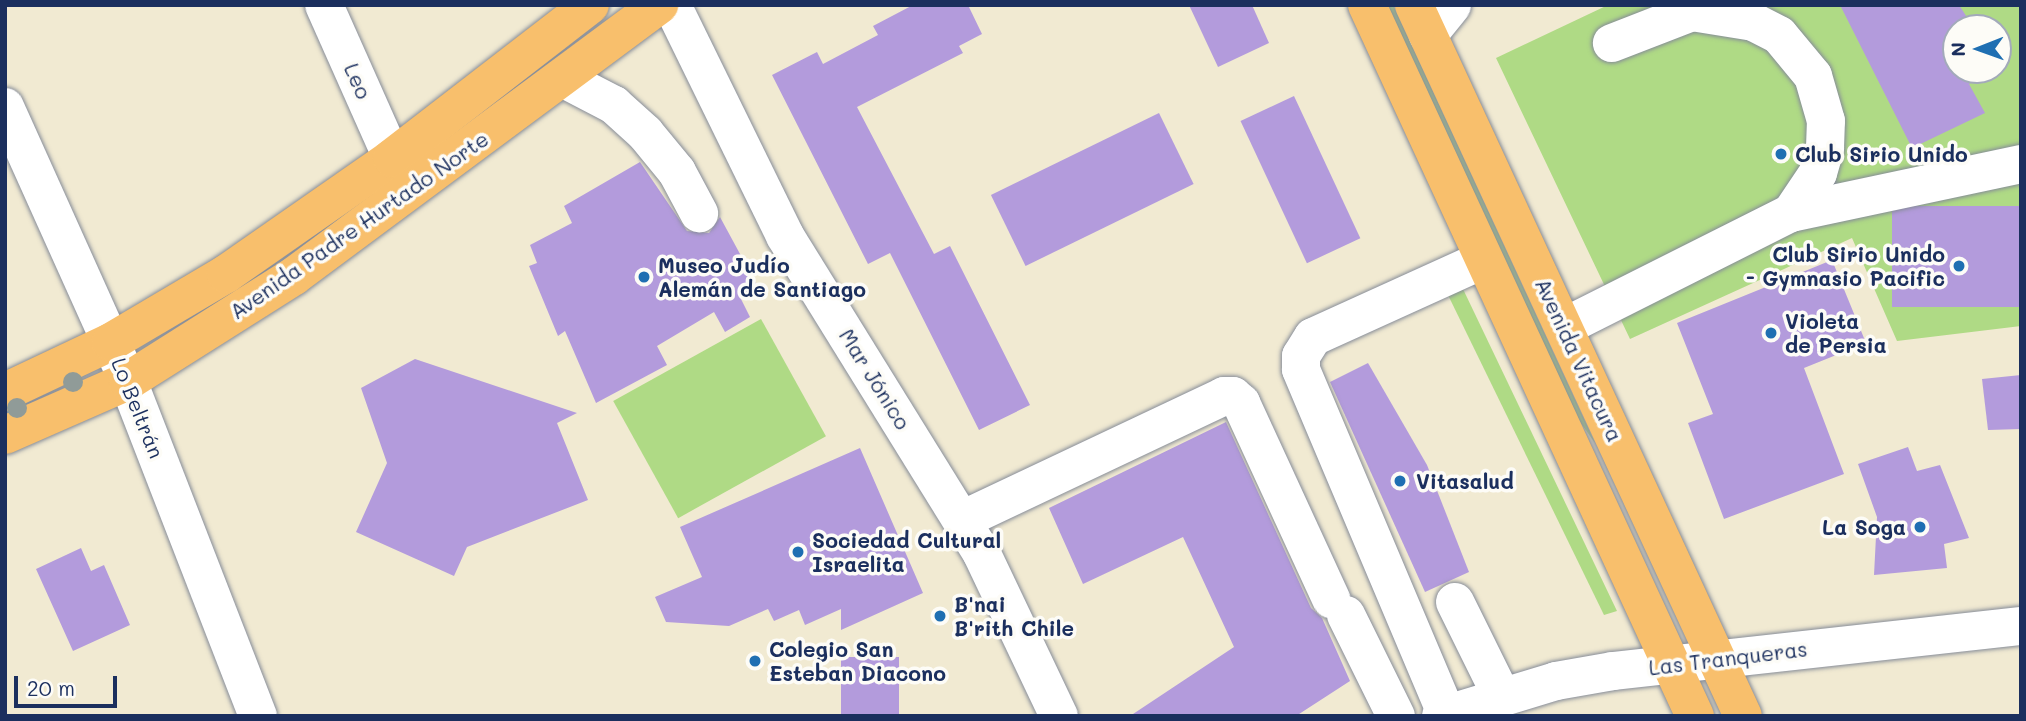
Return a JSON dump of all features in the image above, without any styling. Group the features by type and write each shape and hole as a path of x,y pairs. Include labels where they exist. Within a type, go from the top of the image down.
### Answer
{"main road":[{"name":"Avenida Padre Hurtado Norte","path":"5,391 111,342 226,274 392,158 590,5"},
{"name":"Avenida Padre Hurtado Norte","path":"5,435 128,381 294,276 659,5"},
{"path":"1367,5 1695,716"},
{"name":"Avenida Vitacura","path":"1421,20 1743,716"}],"street":[{"name":"Leo","path":"324,5 392,158"},
{"name":"Mar Jónico","path":"672,5 785,236 962,520 1059,716"},
{"path":"1421,20 1452,5"},
{"path":"1612,43 1692,12 1754,22 1779,35 1813,76 1826,121 1818,173 1791,213"},
{"path":"562,78 614,105 645,133 677,172 699,213"},
{"name":"Lo Beltrán","path":"5,107 128,381 257,715"},
{"path":"1564,327 1791,213 2021,164"},
{"path":"1443,715 1301,369 1301,356 1313,337 1483,260"},
{"path":"962,520 1224,397 1233,396 1241,403 1339,607 1395,716"},
{"path":"1455,602 1501,695"},
{"name":"Las Tranqueras","path":"1443,715 1501,695 1556,681 1671,664 2021,626"}],"green space":[{"path":"1379,5 1393,5 1595,443 1568,405"},
{"name":"Club Sirio Unido","path":"1608,5 2021,5 2021,326 1897,341 1852,238 1630,339 1496,58"},
{"path":"1463,289 1617,611 1604,615 1448,295"},
{"path":"761,319 826,436 678,518 613,401"}],"building":[{"path":"913,5 968,5 982,34 959,46 963,53 857,107 934,254 950,246 1030,405 979,430 890,253 868,264 772,75 817,52 823,64 878,35 873,26"},
{"path":"1189,5 1252,5 1269,43 1218,67"},
{"name":"Club Sirio Unido","path":"1840,5 1959,5 1965,14 1942,14 1942,84 1969,84 1985,113 1912,148"},
{"path":"1294,96 1360,238 1307,263 1241,121"},
{"path":"1159,113 1194,184 1026,266 991,195"},
{"name":"Museo Judío Alemán de Santiago","path":"640,162 687,231 709,233 720,217 759,289 741,299 750,317 725,332 714,312 657,346 667,365 596,403 565,331 558,336 529,266 537,263 530,245 572,223 564,206"},
{"name":"Club Sirio Unido - Gymnasio Pacific","path":"1892,206 2021,206 2021,307 1892,307"},
{"path":"1832,260 1866,343 1804,368 1844,474 1724,519 1688,423 1713,414 1677,323"},
{"path":"415,359 577,413 557,423 588,500 467,547 454,576 356,532 387,463 361,388"},
{"name":"Vitasalud","path":"1368,363 1427,465 1469,572 1425,592 1330,382"},
{"path":"2021,375 2021,429 1988,430 1982,379"},
{"path":"1226,422 1311,608 1322,618 1350,681 1296,716 1130,716 1234,647 1183,537 1083,584 1049,508"},
{"path":"1908,447 1917,471 1940,465 1969,538 1944,544 1947,568 1874,575 1877,517 1858,464"},
{"name":"Sociedad Cultural Israelita","path":"860,448 923,593 841,630 841,609 805,625 799,610 774,621 768,609 729,626 666,622 655,597 702,577 680,527"},
{"path":"81,548 91,571 104,565 130,625 73,651 36,569"},
{"path":"841,657 899,657 899,716 841,716"}],"place":[{"name":"Club Sirio Unido","path":"1781,154"},
{"name":"Club Sirio Unido - Gymnasio Pacific","path":"1959,266"},
{"name":"Museo Judío Alemán de Santiago","path":"644,277"},
{"name":"Violeta de Persia","path":"1771,333"},
{"name":"Vitasalud","path":"1400,481"},
{"name":"La Soga","path":"1920,527"},
{"name":"Sociedad Cultural Israelita","path":"798,552"},
{"name":"B'nai B'rith Chile","path":"940,616"},
{"name":"Colegio San Esteban Diacono","path":"755,661"}]}
